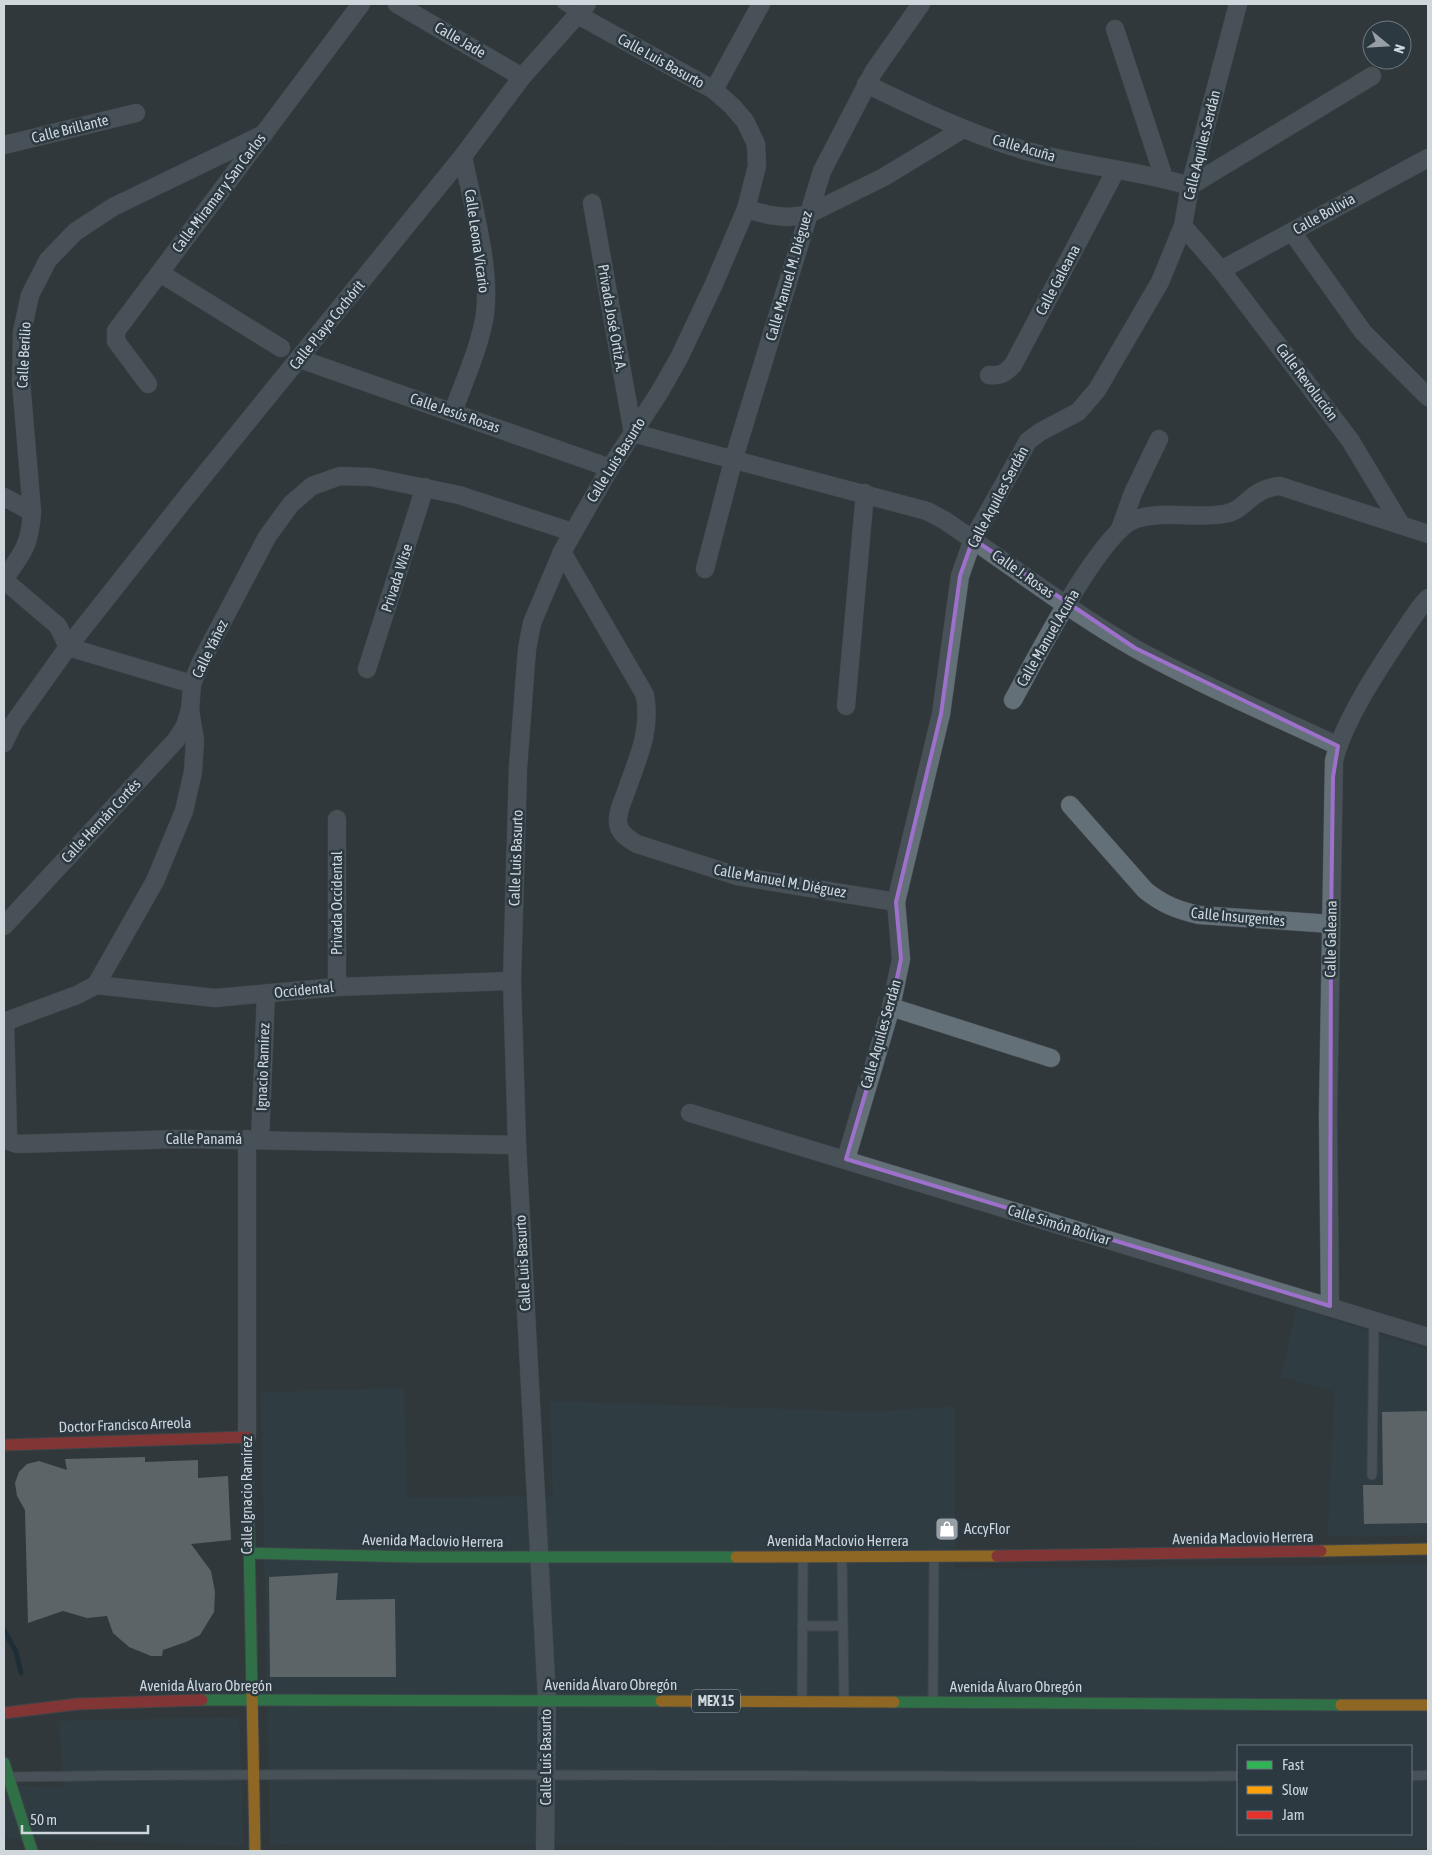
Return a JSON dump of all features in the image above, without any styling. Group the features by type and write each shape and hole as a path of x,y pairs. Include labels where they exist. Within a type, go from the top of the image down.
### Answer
{"main road":[{"name":"Doctor Francisco Arreola","path":"4,1445 247,1436"},
{"name":"Calle Ignacio Ramírez","path":"247,1436 250,1702 255,1851"},
{"name":"Avenida Maclovio Herrera","path":"248,1553 540,1558 934,1557 1428,1549"},
{"name":"Avenida Álvaro Obregón","path":"4,1713 49,1706 113,1702 547,1700 1428,1705"},
{"path":"4,1764 6,1777 32,1851"}],"street":[{"name":"Calle Miramar y San Carlos","path":"148,384 115,336 116,331 361,4"},
{"name":"Calle Jade","path":"397,4 522,77"},
{"path":"714,90 761,4"},
{"name":"Calle Manuel M. Diéguez","path":"704,569 807,215 828,155 866,84 921,4"},
{"name":"Calle Aquiles Serdán","path":"846,1159 891,1007 901,959 896,902 941,714 960,576 973,539 1028,441 1040,432 1078,412 1097,390 1160,282 1183,226 1190,186 1239,4"},
{"name":"Calle Playa Cochórit","path":"4,743 13,724 68,647 188,495 464,156 522,77 583,10"},
{"name":"Calle Luis Basurto","path":"545,1851 547,1700 517,1145 512,981 518,768 527,650 532,623 572,532 610,468 659,394 695,326 746,209 757,166 756,144 745,121 732,106 714,90 583,10"},
{"path":"1115,29 1164,178"},
{"path":"1190,186 1372,76"},
{"name":"Calle Acuña","path":"866,84 964,129 1028,152 1164,178 1190,186"},
{"name":"Calle Brillante","path":"4,145 136,113"},
{"path":"746,209 787,217 807,215 884,177 964,129"},
{"name":"Calle Berilio","path":"4,580 25,550 31,530 32,512 21,381 22,332 30,295 48,260 75,232 113,208 264,134"},
{"name":"Calle Leona Vicario","path":"453,412 480,336 486,295 485,274 464,156"},
{"name":"Calle Bolivia","path":"1220,270 1428,158"},
{"name":"Calle Galeana","path":"989,375 998,376 1013,365 1116,170"},
{"name":"Privada José Ortiz A.","path":"592,203 633,433"},
{"name":"Calle Revolución","path":"1183,226 1220,270 1350,440 1400,523"},
{"path":"1292,232 1357,325 1428,397"},
{"path":"160,273 281,348"},
{"name":"Calle Jesús Rosas","path":"300,359 610,468"},
{"name":"Calle J. Rosas","path":"633,433 927,511 973,539 1127,644 1180,672 1338,746"},
{"name":"Calle Manuel Acuña","path":"1013,700 1066,603 1120,529 1133,492 1159,439"},
{"name":"Calle Yáñez","path":"96,985 155,881 184,811 193,772 195,740 190,710 192,684 201,662 267,538 291,504 312,486 340,476 371,478 425,487 488,504 572,532"},
{"name":"Calle Manuel Acuña","path":"1120,529 1136,519 1150,517 1175,514 1211,516 1227,514 1238,509 1253,494 1266,487 1280,486 1400,523"},
{"name":"Privada Wise","path":"368,669 425,487"},
{"path":"846,706 865,493"},
{"path":"4,497 32,512"},
{"path":"1400,523 1428,534"},
{"name":"Calle Manuel M. Diéguez","path":"562,552 645,695 648,715 645,740 620,808 618,823 624,836 637,844 730,874 896,902"},
{"path":"4,580 58,626 68,647 192,684"},
{"name":"Calle Galeana","path":"1330,1306 1328,1114 1333,777 1338,746 1385,659 1428,598"},
{"name":"Calle Hernán Cortés","path":"4,926 176,740 190,710"},
{"name":"Calle Insurgentes","path":"1070,805 1145,890 1159,902 1178,910 1199,915 1331,924"},
{"name":"Privada Occidental","path":"337,819 338,987"},
{"name":"Occidental","path":"96,985 215,998 338,987 512,981"},
{"path":"4,1022 77,995 96,985"},
{"name":"Ignacio Ramírez","path":"254,1140 266,994"},
{"path":"891,1007 1051,1058"},
{"name":"Calle Panamá","path":"4,1022 8,1136 11,1142 17,1144 181,1139 517,1145"},
{"name":"Calle Simón Bolívar","path":"690,1113 1330,1306 1428,1338"},
{"name":"Calle Ignacio Ramírez","path":"247,1436 254,1140"}],"lane":[{"path":"562,4 583,10"},
{"path":"1372,1475 1374,1320"},
{"path":"802,1701 803,1556"},
{"path":"842,1556 844,1702"},
{"path":"933,1702 934,1557"},
{"path":"802,1626 843,1626"},
{"path":"6,1777 252,1774 546,1774 856,1778 1237,1776"},
{"path":"1412,1776 1428,1775"}],"highlighted area":[{"path":"973,539 1135,648 1338,746 1333,777 1330,1306 846,1159 891,1007 901,959 896,902 941,714 960,576"}],"shaded area":[{"path":"1296,1308 1428,1350 1428,1535 1328,1537 1334,1391 1281,1377"},
{"path":"404,1388 407,1498 553,1496 550,1401 873,1412 955,1406 955,1569 1428,1564 1428,1848 270,1844 261,1392"},
{"path":"239,1717 244,1846 4,1838 4,1785 63,1788 59,1721"}],"building":[{"path":"1428,1411 1428,1523 1364,1524 1363,1485 1383,1485 1382,1412"},
{"path":"145,1457 145,1462 198,1460 198,1478 228,1476 231,1540 191,1544 211,1571 215,1592 214,1612 200,1635 163,1650 162,1656 151,1656 129,1647 113,1633 107,1616 87,1618 63,1611 28,1623 25,1510 17,1496 15,1483 19,1472 27,1464 39,1461 67,1470 65,1459"},
{"path":"338,1573 336,1600 395,1599 396,1677 270,1677 269,1577"}],"waterway":[{"path":"4,1630 16,1652 21,1673"}],"traffic: fast":[{"path":"247,1437 252,1692"},
{"path":"248,1553 414,1557 736,1557"},
{"path":"202,1700 661,1701"},
{"path":"894,1702 1341,1705"},
{"path":"4,1763 32,1851"}],"traffic: slow":[{"path":"1321,1551 1428,1549"},
{"path":"736,1557 997,1556"},
{"path":"252,1692 255,1851"},
{"path":"661,1701 894,1702"},
{"path":"1341,1705 1428,1705"}],"traffic: jam":[{"path":"4,1445 247,1437"},
{"path":"997,1556 1321,1551"},
{"path":"4,1713 77,1704 202,1700"}],"place":[{"name":"AccyFlor","path":"947,1529"}]}
